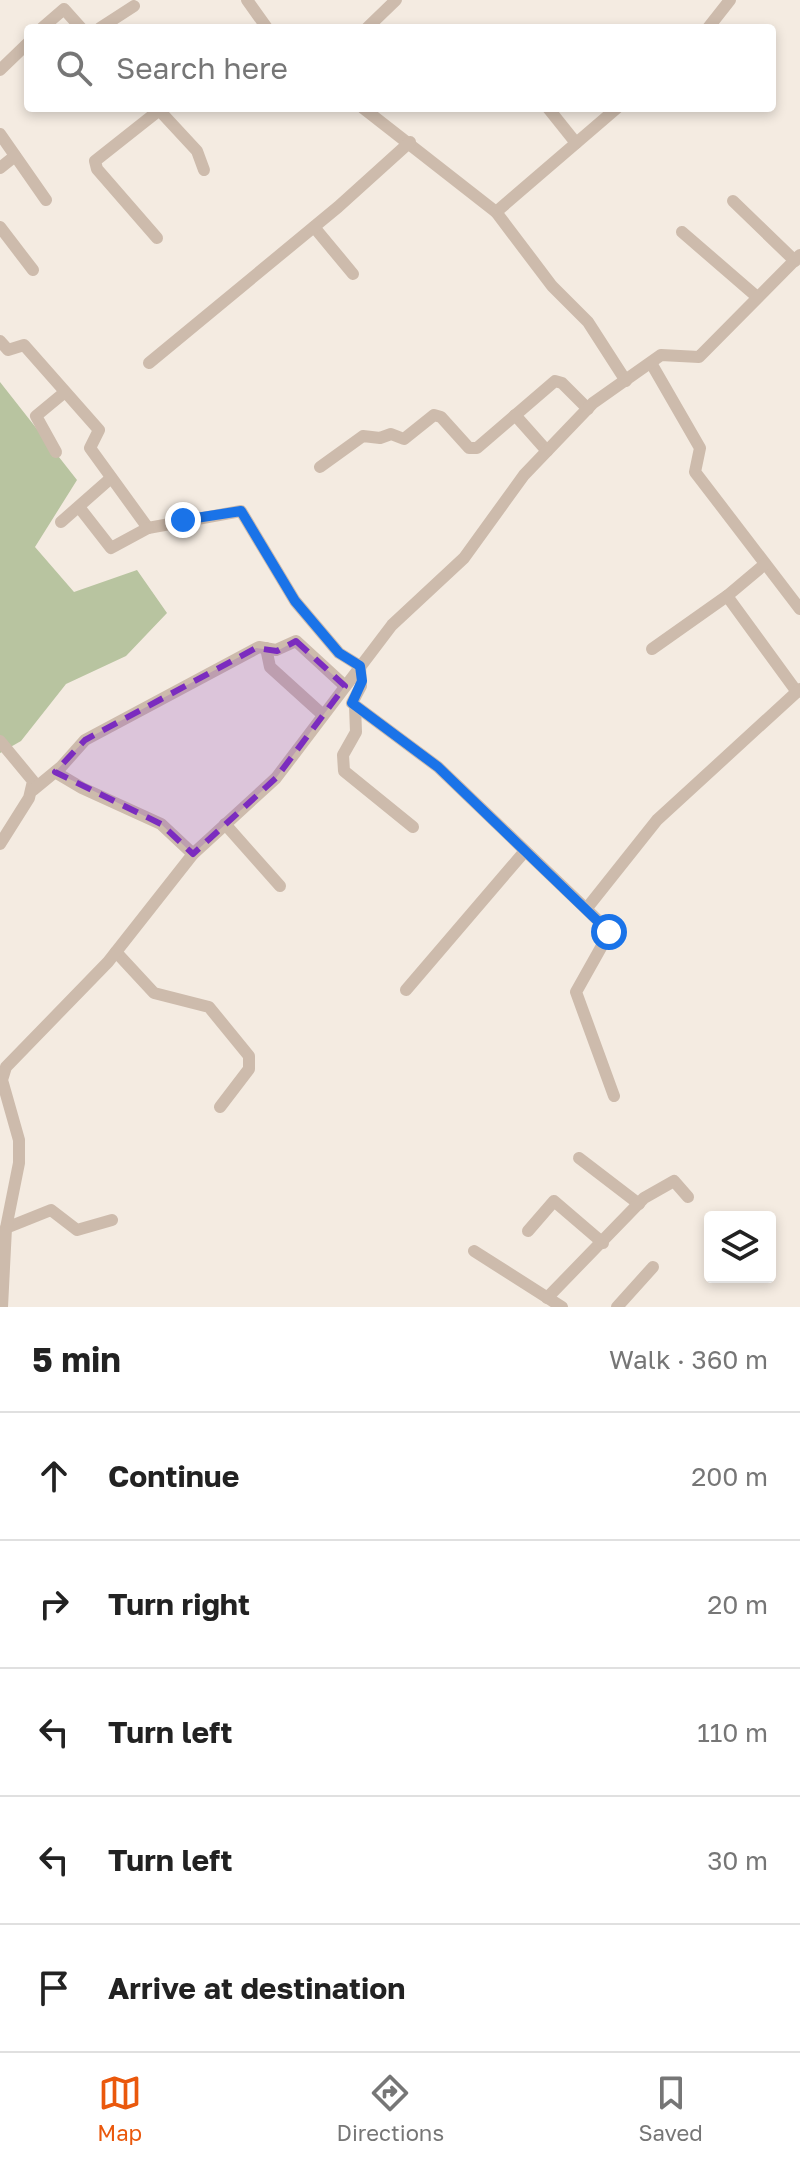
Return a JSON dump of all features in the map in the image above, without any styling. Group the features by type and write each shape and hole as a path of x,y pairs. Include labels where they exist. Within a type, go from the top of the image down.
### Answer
{"street":[{"path":"247,0 264,24"},
{"path":"371,24 396,0"},
{"path":"711,24 730,0"},
{"path":"106,24 136,2"},
{"path":"47,24 64,9 77,24"},
{"path":"0,70 24,47"},
{"path":"154,112 98,156 95,164 157,238"},
{"path":"159,112 197,151 204,170"},
{"path":"369,112 496,212 552,286 588,322 626,381"},
{"path":"551,112 576,143"},
{"path":"496,212 612,112"},
{"path":"0,134 46,200"},
{"path":"149,363 314,227 410,142"},
{"path":"0,168 15,156"},
{"path":"2,1307 6,1228 19,1163 19,1140 1,1079 14,1058 116,952 193,854 276,778 392,625 464,558 524,475 588,409 666,354 699,357 756,296 797,258 733,201"},
{"path":"0,227 33,270"},
{"path":"314,227 353,274"},
{"path":"682,232 756,296"},
{"path":"0,341 8,350 24,345 99,430 90,448 148,528"},
{"path":"651,363 700,448 695,472 800,609"},
{"path":"320,467 363,436 380,438 391,434 404,439 434,415 441,417 473,450 555,381 562,383 588,409"},
{"path":"56,452 36,416 65,392"},
{"path":"515,415 547,451"},
{"path":"61,522 111,478"},
{"path":"79,507 111,548 148,528 241,511 295,601 339,653 360,666"},
{"path":"652,649 727,596 765,564"},
{"path":"587,908 657,820 798,690 727,596"},
{"path":"0,844 33,790 85,740 256,648 278,650 296,641 345,686"},
{"path":"266,648 270,667 323,715"},
{"path":"360,666 361,686 351,699 355,706 438,767 609,932 576,992 614,1096"},
{"path":"355,706 356,732 343,755 344,771 413,827"},
{"path":"0,741 33,781 33,790"},
{"path":"55,772 161,824 193,854"},
{"path":"225,824 280,886"},
{"path":"406,990 525,851"},
{"path":"116,952 161,997 209,1007 249,1056 249,1069 220,1107"},
{"path":"579,1158 639,1204"},
{"path":"547,1298 639,1204 671,1181 688,1197"},
{"path":"528,1231 554,1201 603,1243"},
{"path":"6,1228 51,1210 77,1230 112,1220"},
{"path":"474,1251 562,1307"},
{"path":"617,1307 653,1267"}],"highlighted area":[{"path":"296,641 345,686 276,778 193,854 161,824 55,772 85,740 256,648 277,651"}],"green space":[{"path":"0,382 77,480 35,547 74,592 137,570 167,613 126,656 66,684 21,741 0,753"}],"route":[{"path":"183,520 241,511 295,601 339,653 360,666 361,686 351,699 352,703 438,767 609,932"}]}
